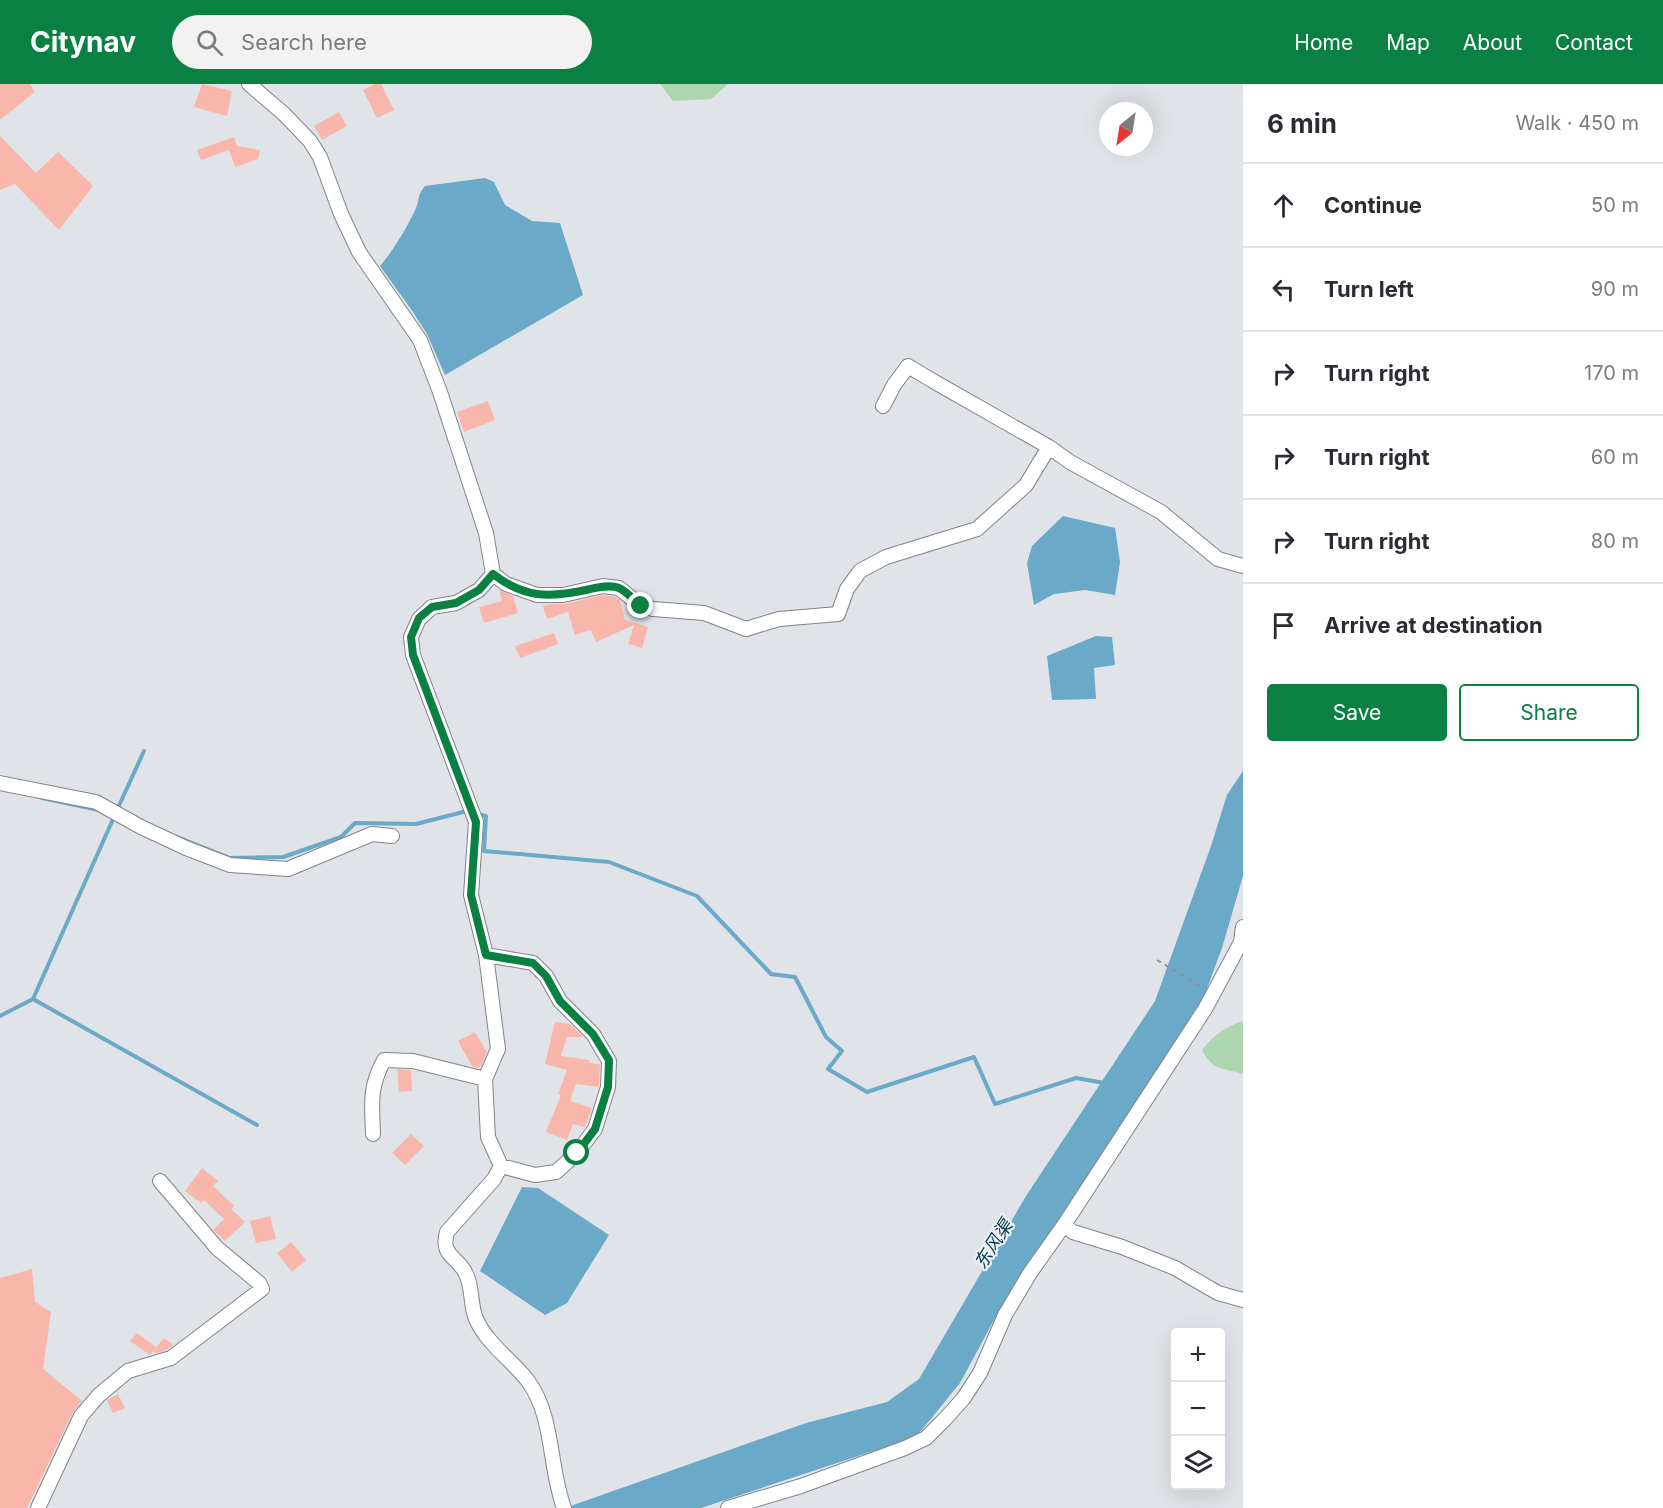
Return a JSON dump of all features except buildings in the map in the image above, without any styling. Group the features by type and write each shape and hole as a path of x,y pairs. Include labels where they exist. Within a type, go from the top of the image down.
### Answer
{"street":[{"path":"249,84 284,114 310,141 320,157 341,214 359,252 420,340 440,392 486,533 493,574 506,584 537,595 562,595 603,586 619,588 641,606 704,613 746,629 779,620 838,614 847,589 860,571 886,557 977,529 1026,485 1049,447"},
{"path":"884,406 894,385 908,366 1049,447 1070,462 1161,512 1218,559 1243,566"},
{"path":"493,574 479,590 456,603 432,607 419,618 411,637 413,655 476,822 471,895 486,955 498,1049 485,1079 488,1137 501,1166"},
{"path":"0,783 96,802 141,827 230,865 288,869 372,834 392,836"},
{"path":"728,1508 801,1486 926,1438 963,1399 980,1373 1005,1315 1030,1273 1151,1093 1213,994 1240,942 1243,927"},
{"path":"486,955 533,963 546,976 560,1001 593,1034 609,1060 608,1087 595,1129 577,1153 556,1172 535,1175 501,1166"},
{"path":"373,1134 371,1097 375,1076 384,1060 413,1061 485,1079"},
{"path":"501,1166 494,1179 447,1232 444,1241 447,1253 466,1272 475,1316 482,1330 529,1382 542,1406 558,1494 564,1508"},
{"path":"38,1508 81,1416 99,1395 128,1371 171,1358 262,1289 259,1283 218,1248 160,1181"},
{"path":"1064,1225 1073,1232 1122,1247 1175,1268 1218,1293 1243,1300"}],"path":[{"path":"1157,960 1213,994"}],"green space":[{"path":"660,84 728,84 711,99 673,101"},
{"path":"1243,1021 1243,1074 1215,1065 1210,1062 1202,1050 1220,1032"}],"water":[{"path":"485,178 494,182 505,205 532,221 560,223 583,295 445,375 427,334 380,266 405,230 425,186"},
{"path":"1063,516 1115,528 1120,562 1115,595 1085,590 1054,594 1034,605 1027,563 1032,546"},
{"path":"1096,636 1112,637 1115,665 1094,668 1096,699 1052,700 1047,656"},
{"path":"1243,771 1243,876 1222,948 1199,1010 1001,1307 960,1383 916,1437 701,1508 565,1508 806,1423 887,1402 919,1379 1026,1196 1155,1001 1227,795"},
{"path":"522,1187 538,1188 609,1235 567,1303 545,1315 480,1271"}],"waterway":[{"path":"117,810 144,751"},
{"path":"42,798 99,810"},
{"path":"177,837 230,858 283,857 341,837 355,823 416,824 470,812"},
{"path":"477,814 486,816 484,851 609,862 697,896 771,974 795,977 826,1037 842,1051 828,1069 867,1092 974,1057 995,1104 1076,1078 1104,1083"},
{"path":"0,1016 33,999 114,817"},
{"path":"33,999 257,1125"}],"route":[{"path":"577,1153 595,1129 608,1087 609,1060 593,1034 560,1001 546,976 533,963 486,955 471,895 476,822 413,655 411,637 419,618 432,607 456,603 479,590 493,574 506,584 537,595 562,595 603,586 619,588 641,606"}],"water label":[{"name":"东风渠","path":"993,1244"}]}
